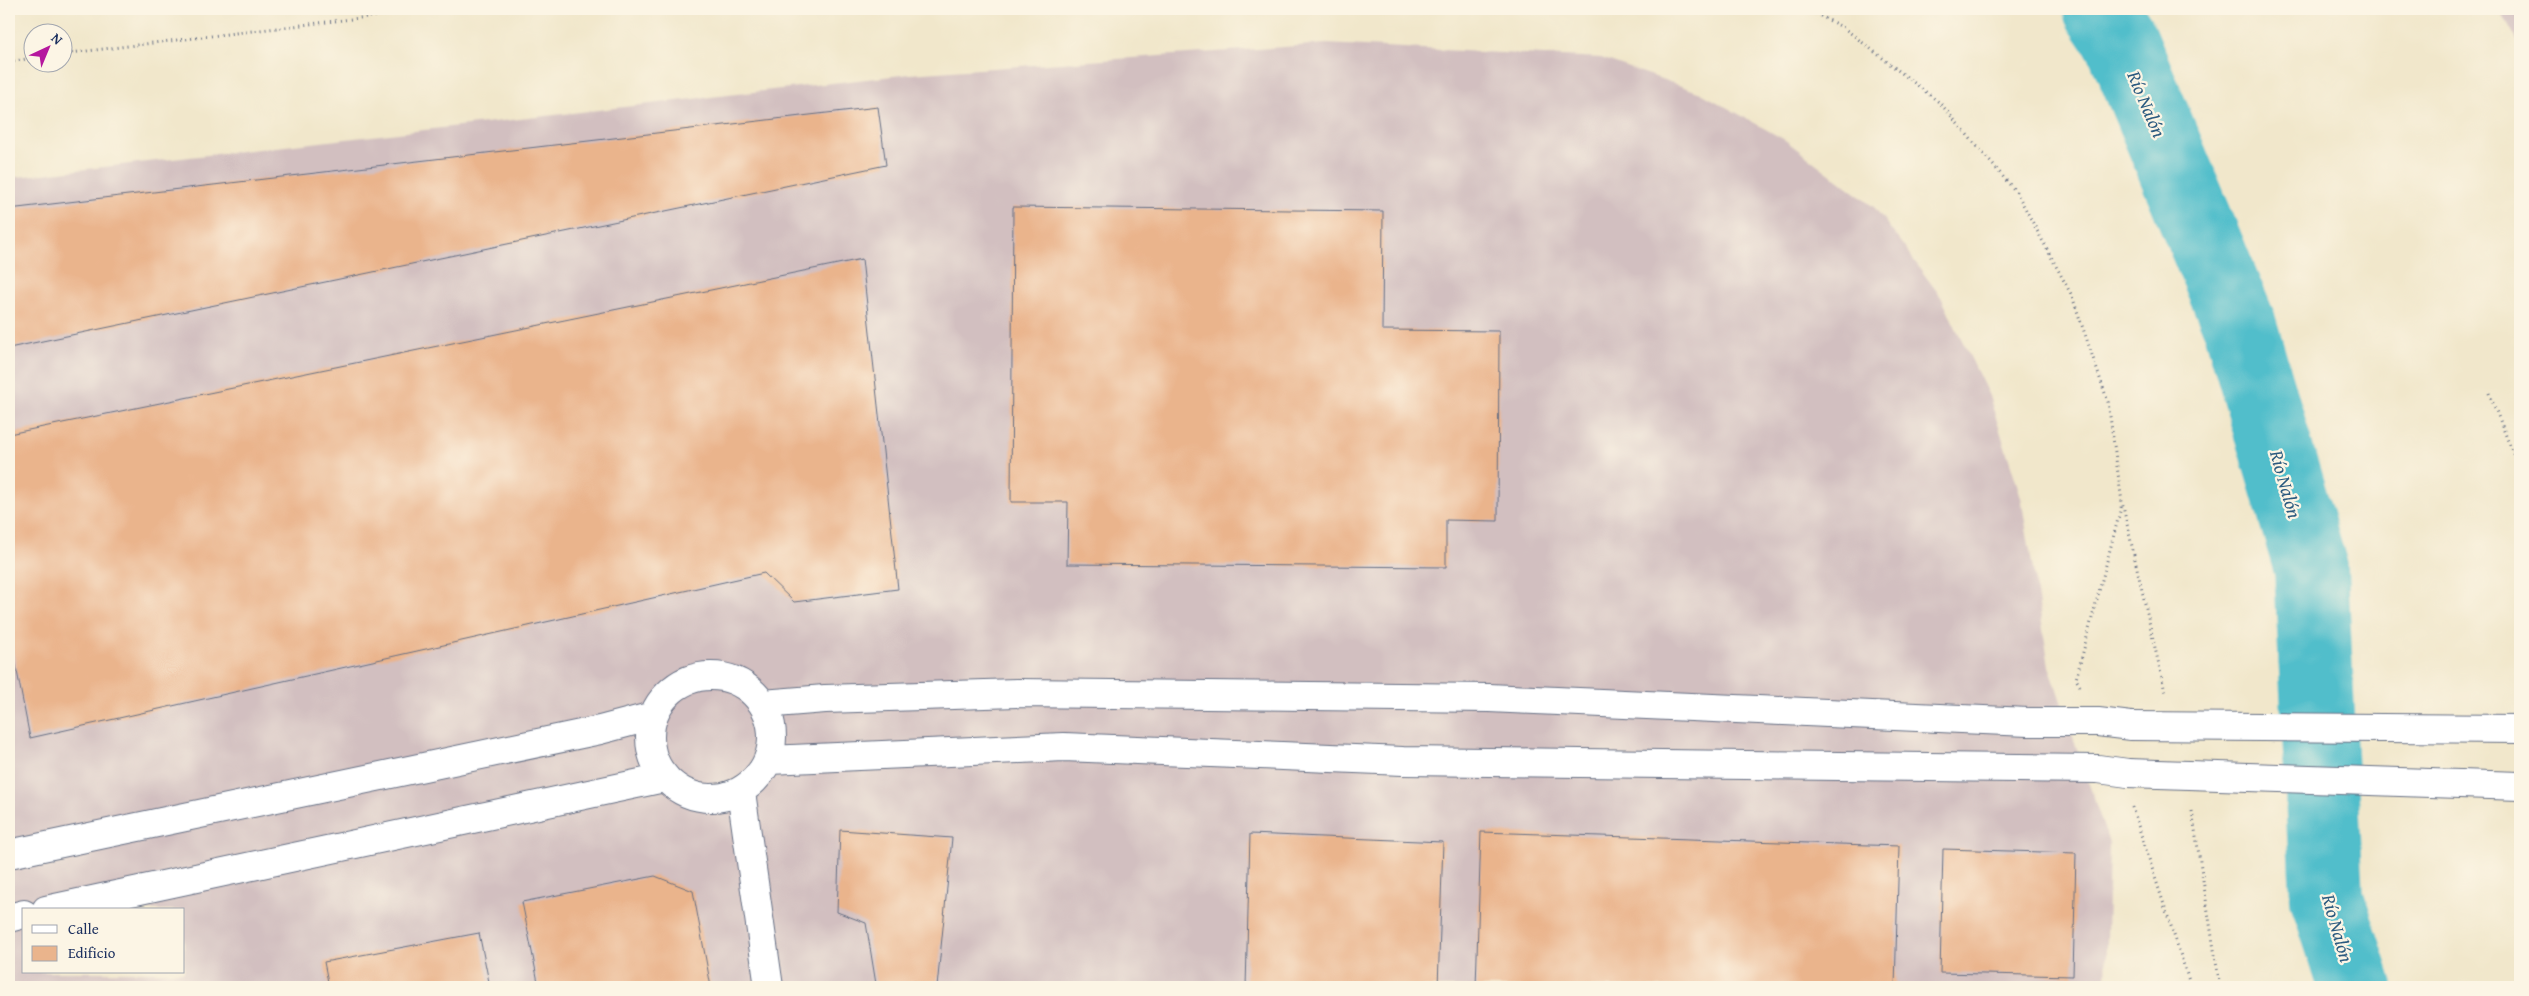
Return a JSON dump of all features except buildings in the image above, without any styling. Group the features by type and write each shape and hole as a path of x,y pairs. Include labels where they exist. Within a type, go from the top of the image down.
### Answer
{"street":[{"path":"705,676 729,678 748,688 763,704 771,724 769,760 757,778 741,792 722,798 701,798 681,791 664,778 650,737 653,716 667,695 684,682 705,676"},
{"path":"763,704 826,699 1018,693 1489,698 2028,722 2098,722 2131,726 2520,729"},
{"path":"9,854 600,730 653,716"},
{"path":"769,760 1064,747 1403,761 2098,770 2128,773 2520,786"},
{"path":"55,908 664,778"},
{"path":"741,792 769,987"},
{"path":"9,918 22,915"}],"path":[{"path":"72,53 434,9"},
{"path":"1807,9 1844,28 1940,103 2018,193 2075,305 2108,402 2122,502 2167,702"},
{"path":"9,62 22,60"},
{"path":"2489,393 2520,470"},
{"path":"2098,722 2076,679 2122,502"},
{"path":"2098,770 2132,807 2191,987"},
{"path":"2191,806 2220,987"}],"shaded area":[{"path":"2500,9 2520,9 2520,46"},
{"path":"1326,44 1601,58 1701,93 1785,140 1875,208 1941,297 1989,396 2021,497 2049,666 2109,843 2106,987 9,987 9,178 910,74"}],"waterway":[{"name":"Río Nalón","path":"2100,9 2121,40 2240,326 2311,569 2327,898 2356,987"}]}
